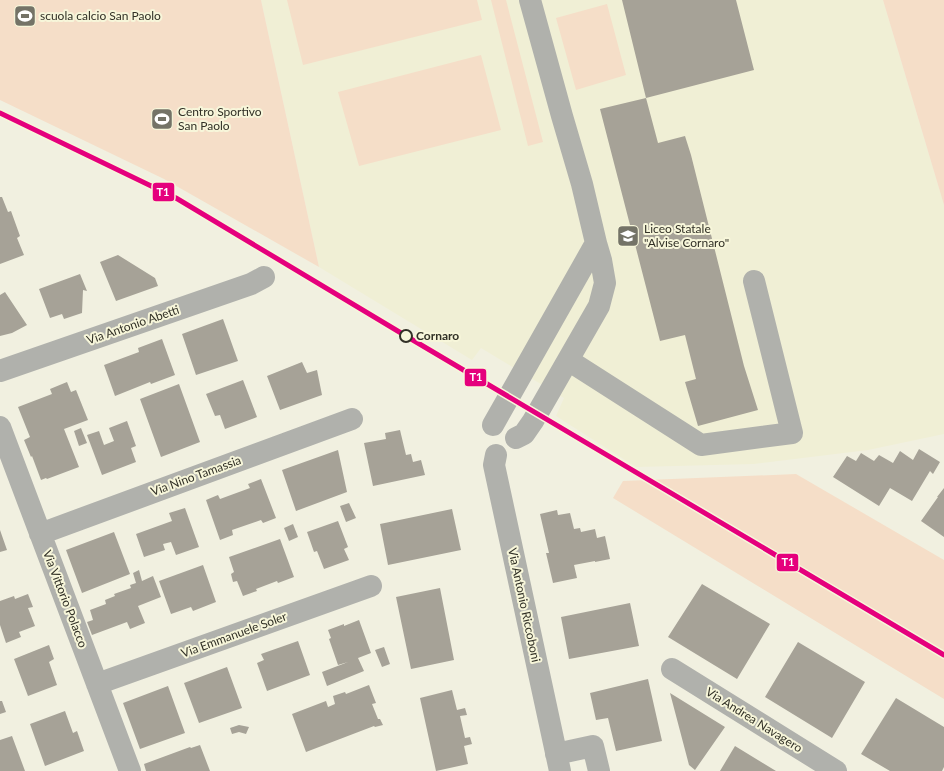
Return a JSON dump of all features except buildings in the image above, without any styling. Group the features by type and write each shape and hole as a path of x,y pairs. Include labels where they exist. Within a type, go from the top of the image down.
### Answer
{"street":[{"path":"503,427 516,443 510,452 501,456 491,452 484,444 485,432 490,427 503,427 524,434 599,306 605,283 599,251 582,184 530,0"},
{"path":"503,427 599,251"},
{"name":"Via Antonio Abetti","path":"0,371 258,280"},
{"path":"568,360 701,445 792,433 754,281"},
{"name":"Via Nino Tamassia","path":"40,534 352,419"},
{"name":"Via Vittorio Polacco","path":"0,427 130,771"},
{"name":"Via Antonio Riccoboni","path":"496,455 494,465 558,763 593,746 599,771"},
{"name":"Via Emmanuele Soler","path":"97,684 371,586"},
{"name":"Via Andrea Navagero","path":"672,669 836,771"}],"shaded area":[{"name":"Centro Sportivo San Paolo","path":"0,0 261,0 319,267 164,179 0,100"},
{"name":"Liceo Statale \"Alvise Cornaro\"","path":"261,0 883,0 944,205 944,434 868,450 754,464 636,467 556,416 564,398 481,348 472,360 319,267"},
{"path":"287,0 477,0 482,20 303,65"},
{"path":"491,0 506,0 543,142 528,146"},
{"path":"883,0 944,0 944,205"},
{"path":"607,4 626,75 576,90 556,18"},
{"path":"481,55 501,130 359,166 338,92"},
{"path":"796,474 944,560 944,699 613,498 623,481"}],"transit line":[{"name":"T1","path":"0,113 176,198 944,655"}],"place":[{"name":"scuola calcio San Paolo","path":"25,16"},
{"name":"Centro Sportivo San Paolo","path":"162,119"},
{"name":"Liceo Statale \"Alvise Cornaro\"","path":"628,236"},
{"name":"Cornaro","path":"406,336"}]}
